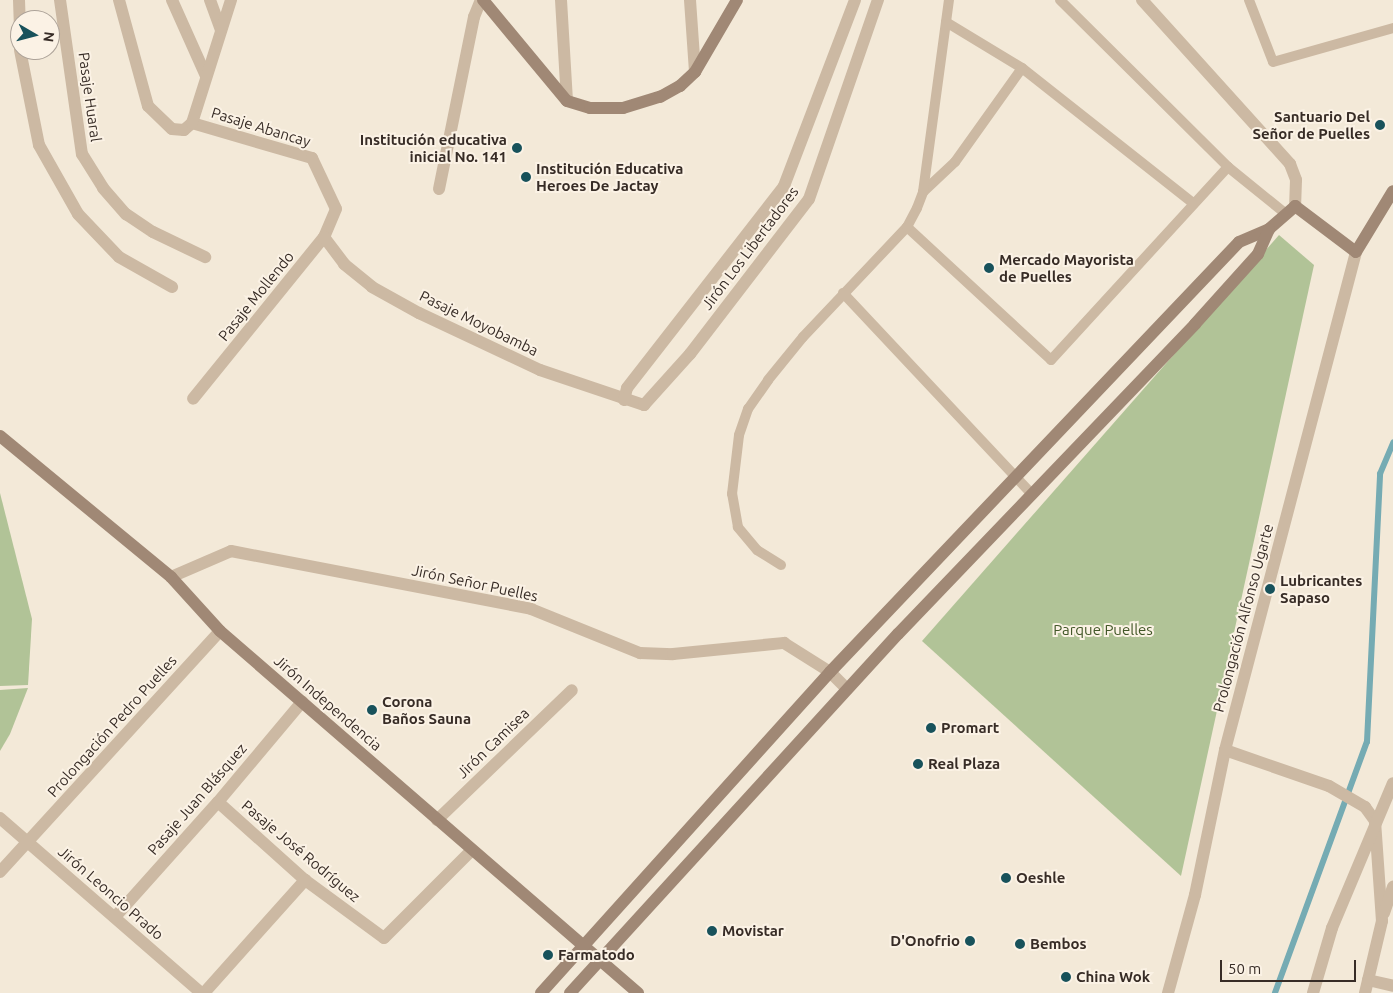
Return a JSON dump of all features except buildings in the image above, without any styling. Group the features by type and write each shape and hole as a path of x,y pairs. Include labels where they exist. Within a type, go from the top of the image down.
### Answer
{"street":[{"name":"Pasaje Huaral","path":"60,0 82,154 103,188 126,214 153,232 206,256"},
{"name":"Pasaje Abancay","path":"119,0 148,106 172,130 184,130 192,124 312,158 336,209"},
{"path":"172,0 206,76"},
{"path":"210,0 221,30"},
{"path":"192,124 231,0"},
{"path":"439,189 474,17 482,0 567,101 590,108 623,108 660,97 680,86 696,72 737,0"},
{"path":"561,0 567,101"},
{"path":"690,0 696,72"},
{"name":"Jirón Los Libertadores","path":"624,400 627,388 784,186 855,0"},
{"name":"Jirón Los Libertadores","path":"639,405 649,402 690,354 809,199 878,0"},
{"path":"541,993 585,947 830,672 1239,242 1269,228 1290,210 1296,180 1290,164 1142,0"},
{"path":"22,60 39,145 78,214 119,258 172,287"},
{"name":"Prolongación Alfonso Ugarte","path":"1168,993 1195,895 1225,750 1356,252 1393,191"},
{"name":"Pasaje Mollendo","path":"193,399 324,237 336,209"},
{"path":"1290,210 1356,252"},
{"path":"570,993 847,689 1258,254 1269,228"},
{"name":"Pasaje Moyobamba","path":"324,237 344,264 372,287 419,313 540,370 639,405"},
{"name":"Jirón Independencia","path":"0,436 171,577 220,631 638,993"},
{"name":"Jirón Señor Puelles","path":"171,577 231,551 531,610 640,653 673,654 784,643 830,672 847,689"},
{"name":"Prolongación Pedro Puelles","path":"0,872 29,843 220,631"},
{"name":"Jirón Camisea","path":"437,820 572,690"},
{"name":"Pasaje Juan Blásquez","path":"114,916 218,802 302,702"},
{"path":"1225,750 1329,786 1364,807 1375,821 1382,920"},
{"path":"1313,993 1332,928 1375,821 1393,783"},
{"name":"Pasaje José Rodríguez","path":"218,802 306,880 384,938 472,850"},
{"name":"Jirón Leoncio Prado","path":"0,818 202,993"},
{"path":"202,993 306,880"},
{"path":"1366,993 1382,920 1393,887"},
{"path":"1368,980 1393,986"}],"lane":[{"path":"780,564 757,550 738,527 732,494 739,435 748,409 768,380 844,293 907,227 923,192 949,0"},
{"path":"1060,0 1228,167 1290,210"},
{"path":"1250,0 1272,62 1280,62 1393,28"},
{"path":"946,22 1022,68 1194,204"},
{"path":"923,192 955,162 1022,68"},
{"path":"907,227 1051,360 1228,167"},
{"path":"844,293 1031,493"}],"green space":[{"name":"Parque Puelles","path":"1279,235 1314,265 1181,876 922,641"},
{"path":"0,493 32,619 28,685 0,686"},
{"path":"28,688 10,734 0,751 0,690"}],"waterway":[{"path":"1275,993 1367,742 1380,474 1393,443"}],"place":[{"name":"Santuario Del Señor de Puelles","path":"1380,125"},
{"name":"Institución educativa inicial No. 141","path":"517,148"},
{"name":"Institución Educativa Heroes De Jactay","path":"526,177"},
{"name":"Mercado Mayorista de Puelles","path":"989,268"},
{"name":"Lubricantes Sapaso","path":"1270,589"},
{"name":"Corona Baños Sauna","path":"372,710"},
{"name":"Promart","path":"931,728"},
{"name":"Real Plaza","path":"918,764"},
{"name":"Oeshle","path":"1006,878"},
{"name":"Movistar","path":"712,931"},
{"name":"D'Onofrio","path":"970,941"},
{"name":"Bembos","path":"1020,944"},
{"name":"Farmatodo","path":"548,955"},
{"name":"China Wok","path":"1066,977"}]}
